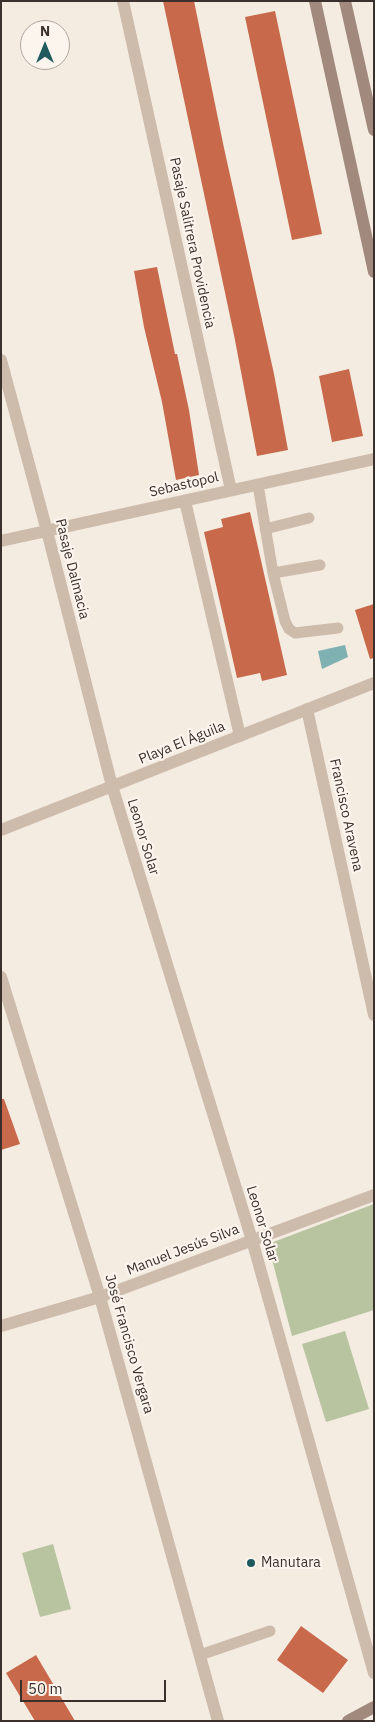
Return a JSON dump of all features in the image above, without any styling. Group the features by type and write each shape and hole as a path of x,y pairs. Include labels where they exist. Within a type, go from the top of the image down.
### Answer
{"main road":[{"path":"315,1 374,272"},
{"path":"346,1 374,130"},
{"path":"348,1721 374,1707"}],"street":[{"name":"Pasaje Salitrera Providencia","path":"123,1 231,490"},
{"name":"Pasaje Dalmacia","path":"1,360 112,786"},
{"name":"Sebastopol","path":"1,542 374,459"},
{"path":"184,501 240,736"},
{"name":"Playa El Águila","path":"1,830 374,683"},
{"name":"Francisco Aravena","path":"307,709 374,1015"},
{"name":"Leonor Solar","path":"112,786 252,1240 374,1673"},
{"name":"José Francisco Vergara","path":"1,977 100,1296 218,1721"},
{"name":"Manuel Jesús Silva","path":"1,1326 100,1296 374,1195"}],"lane":[{"path":"258,485 273,573 285,621 289,629 295,633 338,628"},
{"path":"265,529 309,518"},
{"path":"273,573 320,565"},
{"path":"200,1655 270,1631"}],"green space":[{"path":"374,1204 374,1310 292,1336 268,1244"},
{"path":"345,1331 369,1409 326,1422 302,1344"},
{"path":"53,1544 71,1609 40,1617 22,1553"}],"water":[{"path":"345,645 348,657 322,669 318,651"}],"building":[{"path":"163,1 194,1 274,374 288,450 257,456 234,335"},
{"path":"275,11 322,234 292,240 245,17"},
{"path":"157,267 189,410 199,475 176,480 162,402 144,327 134,271"},
{"path":"349,369 363,436 332,442 319,376"},
{"path":"250,512 287,675 262,681 260,673 237,678 204,532 223,527 221,519"},
{"path":"374,604 374,658 370,659 355,610"},
{"path":"1,1099 4,1099 20,1144 1,1150"},
{"path":"301,1626 348,1660 323,1693 277,1660"},
{"path":"36,1655 75,1721 35,1721 6,1673"}],"place":[{"name":"Manutara","path":"251,1563"}]}
